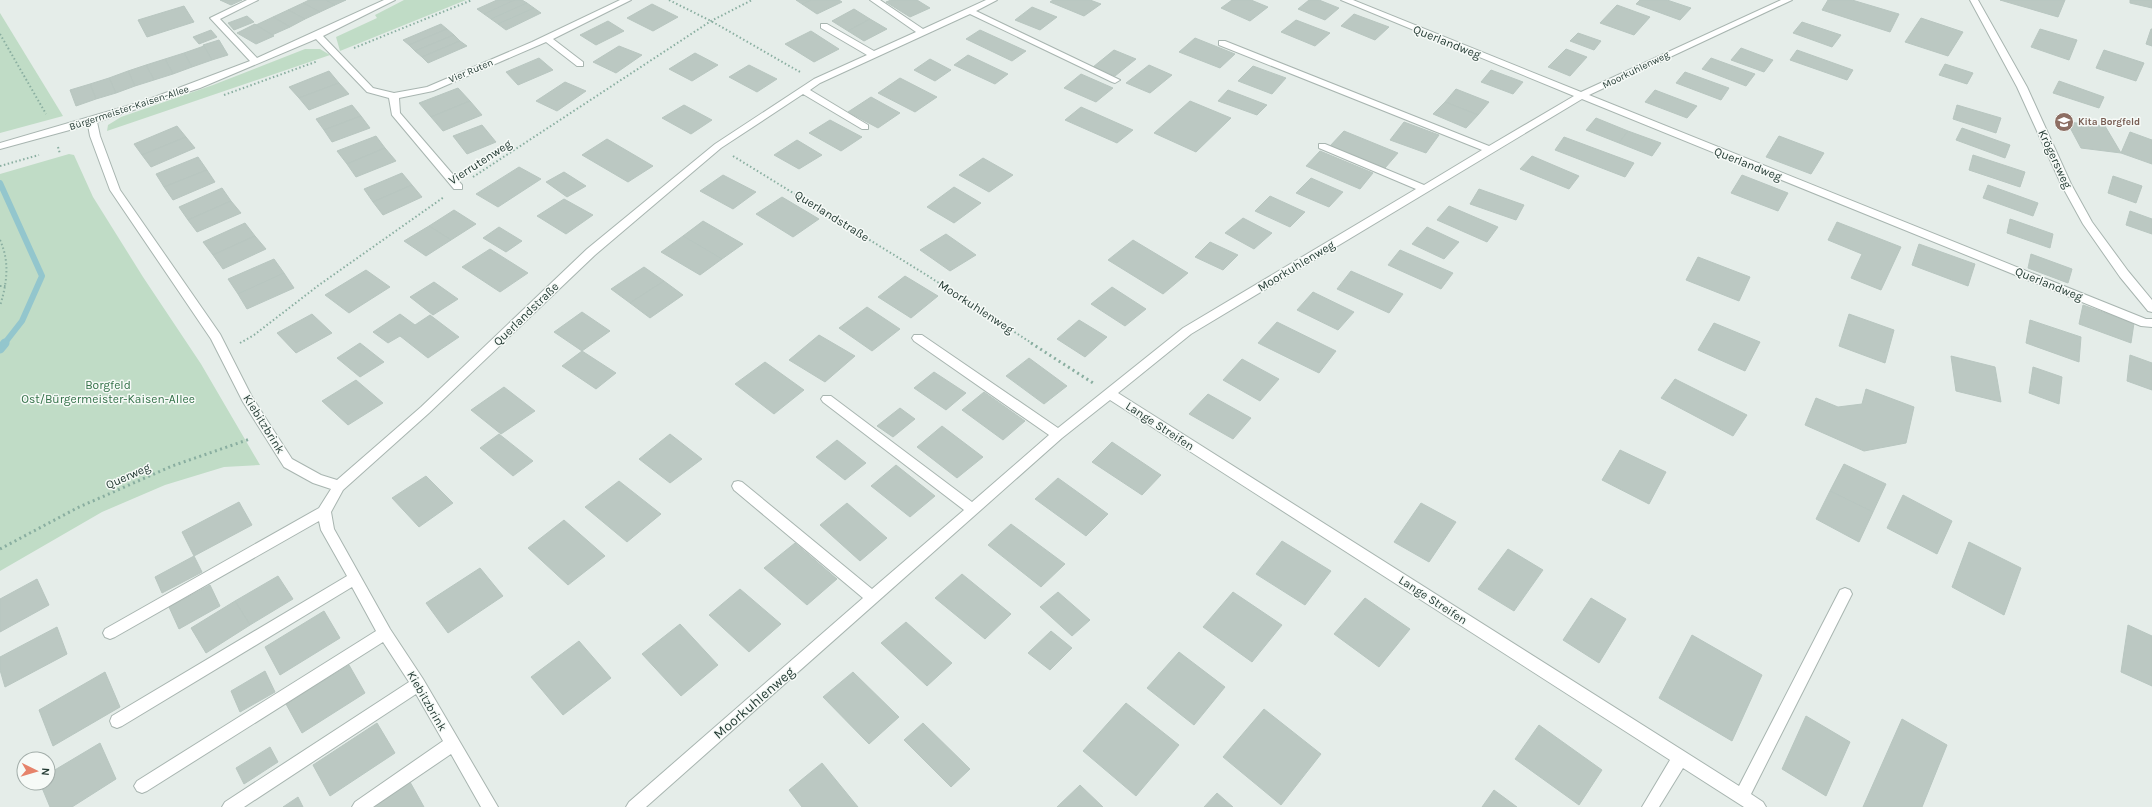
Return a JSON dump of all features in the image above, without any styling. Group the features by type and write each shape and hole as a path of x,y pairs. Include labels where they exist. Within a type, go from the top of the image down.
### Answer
{"street":[{"path":"254,0 214,18 256,62"},
{"name":"Bürgermeister-Kaisen-Allee","path":"0,146 92,121 168,97 318,36 391,0"},
{"name":"Vier Ruten","path":"318,36 370,90 394,96 430,89 547,39 627,0"},
{"path":"874,0 923,33"},
{"name":"Querlandstraße","path":"339,486 426,410 591,252 718,146 817,81 993,0"},
{"name":"Querlandweg","path":"1345,0 2145,323 2152,323"},
{"name":"Moorkuhlenweg","path":"634,807 1058,435 1108,393 1187,331 1580,96 1785,0"},
{"name":"Krögersweg","path":"1974,0 2022,87 2066,184 2088,224 2124,274 2152,308"},
{"path":"970,11 1115,80"},
{"path":"824,26 874,55"},
{"path":"547,39 580,64"},
{"path":"1222,43 1490,150"},
{"path":"803,90 865,127"},
{"path":"394,96 395,113 458,187"},
{"name":"Kiebitzbrink","path":"92,121 98,143 115,190 225,351 247,399 288,463 317,479 339,486"},
{"path":"1322,146 1425,189"},
{"path":"918,338 1058,435"},
{"name":"Lange Streifen","path":"1108,393 1758,807"},
{"path":"827,399 973,510"},
{"path":"110,633 324,512 339,486"},
{"path":"738,486 873,598"},
{"name":"Kiebitzbrink","path":"324,512 328,530 354,579 490,807"},
{"path":"117,721 354,579"},
{"path":"1742,797 1845,594"},
{"path":"142,786 385,633"},
{"path":"230,807 418,684"},
{"path":"360,807 452,744"},
{"path":"1650,807 1680,758"}],"path":[{"path":"220,96 336,54 472,0"},
{"path":"669,0 711,21 817,81"},
{"name":"Vierrutenweg","path":"225,351 254,335 319,285 458,187 711,21 752,0"},
{"path":"0,34 50,122 60,154"},
{"name":"Querlandstraße","path":"718,146 925,274"},
{"path":"0,240 7,263 7,286 0,306"},
{"name":"Moorkuhlenweg","path":"925,274 1108,393"},
{"path":"0,286 7,286"},
{"name":"Querweg","path":"0,549 77,508 172,466 269,433"}],"green space":[{"path":"404,0 466,0 340,51 336,37 377,18 375,15"},
{"path":"0,13 63,116 0,133"},
{"path":"305,49 320,49 330,55 107,131 108,125 121,117 213,85"},
{"name":"Borgfeld Ost/Bürgermeister-Kaisen-Allee","path":"69,154 74,155 93,197 143,277 201,364 260,465 224,467 165,485 102,512 0,571 0,174"}],"building":[{"path":"220,0 242,0 231,5"},
{"path":"309,0 326,0 335,5 320,12 303,3"},
{"path":"326,0 346,0 335,5"},
{"path":"497,0 515,0 484,14 477,9"},
{"path":"515,0 522,0 527,3 491,19 484,14"},
{"path":"796,0 812,0 802,4"},
{"path":"812,0 839,0 842,2 817,14 802,4"},
{"path":"891,0 917,0 930,8 910,17 886,2"},
{"path":"1053,0 1090,0 1101,4 1084,16 1050,2"},
{"path":"1232,0 1251,0 1268,7 1250,21 1221,8"},
{"path":"1309,0 1319,0 1339,8 1325,20 1298,9"},
{"path":"1640,0 1667,0 1691,8 1680,20 1636,4"},
{"path":"1828,0 1852,0 1899,14 1890,32 1822,10"},
{"path":"2000,0 2065,0 2058,17"},
{"path":"2130,0 2152,0 2152,8 2130,3"},
{"path":"303,3 320,12 305,19 288,10"},
{"path":"527,3 534,8 498,24 491,19"},
{"path":"652,4 678,17 653,31 627,18"},
{"path":"1617,5 1650,17 1634,35 1600,23"},
{"path":"184,6 194,22 147,37 138,20"},
{"path":"1032,7 1057,17 1040,30 1015,20"},
{"path":"534,8 541,13 506,30 498,24"},
{"path":"854,9 870,19 848,31 832,21"},
{"path":"288,10 305,19 290,27 273,17"},
{"path":"1354,14 1389,27 1375,40 1341,26"},
{"path":"247,16 254,22 234,30 228,23"},
{"path":"273,17 290,27 272,35 256,25"},
{"path":"1921,18 1963,32 1948,56 1905,42"},
{"path":"870,19 887,29 864,41 848,31"},
{"path":"1296,20 1330,33 1315,46 1281,32"},
{"path":"608,21 624,31 596,45 580,35"},
{"path":"1802,22 1841,35 1832,47 1793,33"},
{"path":"255,24 274,36 256,44 237,33"},
{"path":"441,24 447,29 409,45 403,40"},
{"path":"447,29 454,35 415,51 409,45"},
{"path":"2040,29 2077,40 2069,60 2031,47"},
{"path":"2152,29 2152,46 2146,44"},
{"path":"211,30 217,37 199,44 193,37"},
{"path":"980,30 1026,51 1012,61 966,39"},
{"path":"811,31 839,49 814,62 785,44"},
{"path":"1578,33 1601,41 1594,50 1570,41"},
{"path":"454,35 460,41 422,57 415,51"},
{"path":"1195,38 1235,54 1220,68 1179,52"},
{"path":"219,40 228,55 212,60 203,45"},
{"path":"460,41 467,46 428,63 422,57"},
{"path":"204,46 212,60 192,67 184,53"},
{"path":"619,46 642,55 616,73 593,62"},
{"path":"1741,48 1773,60 1764,72 1731,60"},
{"path":"1566,49 1587,57 1570,76 1548,67"},
{"path":"1114,50 1136,59 1115,76 1093,67"},
{"path":"1797,50 1853,70 1847,80 1790,60"},
{"path":"2104,50 2144,63 2136,81 2096,68"},
{"path":"184,53 192,67 173,74 165,59"},
{"path":"695,53 718,65 692,81 669,69"},
{"path":"968,55 1008,74 995,84 954,65"},
{"path":"539,58 553,70 518,85 506,72"},
{"path":"1711,58 1755,74 1746,86 1702,69"},
{"path":"165,59 173,74 154,80 146,65"},
{"path":"930,59 951,70 935,81 914,70"},
{"path":"1945,64 1973,73 1967,84 1939,75"},
{"path":"146,65 154,80 135,86 128,71"},
{"path":"749,65 777,79 757,92 729,77"},
{"path":"1149,65 1172,75 1150,93 1126,83"},
{"path":"1253,66 1286,78 1272,94 1238,81"},
{"path":"1491,70 1523,82 1513,94 1481,82"},
{"path":"128,71 135,86 116,93 109,78"},
{"path":"329,71 339,83 299,98 289,87"},
{"path":"1685,72 1729,88 1721,100 1676,83"},
{"path":"1081,74 1113,88 1096,102 1064,88"},
{"path":"109,78 116,93 96,99 90,84"},
{"path":"900,78 937,97 915,112 878,93"},
{"path":"2059,81 2104,97 2099,108 2053,93"},
{"path":"565,82 586,91 557,111 536,101"},
{"path":"339,83 349,94 309,110 299,98"},
{"path":"90,84 96,99 76,106 70,90"},
{"path":"458,88 470,101 431,117 419,103"},
{"path":"1456,89 1489,102 1478,115 1445,102"},
{"path":"1228,90 1267,105 1257,115 1218,101"},
{"path":"1655,90 1697,106 1687,118 1645,102"},
{"path":"871,97 900,113 878,128 848,112"},
{"path":"470,101 482,115 443,131 431,117"},
{"path":"1190,101 1231,118 1196,152 1154,133"},
{"path":"1445,102 1478,115 1466,128 1433,114"},
{"path":"352,105 361,116 324,130 316,119"},
{"path":"684,105 712,120 691,134 662,118"},
{"path":"1957,105 2001,118 1996,133 1953,119"},
{"path":"1081,107 1133,130 1117,143 1065,120"},
{"path":"361,116 370,128 332,142 324,130"},
{"path":"1596,118 1628,131 1619,143 1586,130"},
{"path":"830,120 862,137 841,151 809,133"},
{"path":"1404,122 1439,135 1426,153 1390,140"},
{"path":"2067,122 2105,126 2121,153 2081,148"},
{"path":"482,125 496,142 467,154 453,136"},
{"path":"177,126 186,137 142,155 134,144"},
{"path":"1962,128 2010,145 2005,158 1956,140"},
{"path":"1344,131 1398,153 1385,168 1330,146"},
{"path":"1628,131 1661,143 1652,156 1619,143"},
{"path":"2130,132 2152,140 2152,164 2121,153"},
{"path":"376,136 385,148 347,164 337,151"},
{"path":"1779,136 1824,153 1811,174 1766,157"},
{"path":"186,137 195,148 151,167 142,155"},
{"path":"1564,137 1634,163 1625,177 1555,150"},
{"path":"607,139 653,166 628,182 582,155"},
{"path":"797,140 822,155 799,169 774,155"},
{"path":"385,148 396,161 356,177 347,164"},
{"path":"1320,151 1373,173 1360,189 1306,166"},
{"path":"1973,155 2025,172 2020,187 1969,170"},
{"path":"1532,156 1579,176 1569,189 1520,169"},
{"path":"198,157 207,170 164,187 156,174"},
{"path":"983,158 1013,175 989,192 959,175"},
{"path":"519,167 541,179 498,207 476,194"},
{"path":"207,170 215,182 173,200 164,187"},
{"path":"564,172 586,186 567,197 546,182"},
{"path":"402,173 412,185 373,202 364,189"},
{"path":"723,175 756,192 733,209 700,191"},
{"path":"1742,175 1788,193 1778,211 1731,193"},
{"path":"2113,176 2142,186 2136,203 2108,193"},
{"path":"1311,178 1343,192 1329,207 1296,193"},
{"path":"412,185 422,197 383,215 373,202"},
{"path":"1988,185 2038,203 2033,216 1983,198"},
{"path":"954,187 981,203 954,223 927,207"},
{"path":"222,188 231,201 188,220 179,207"},
{"path":"1479,189 1524,205 1516,220 1470,204"},
{"path":"1270,196 1305,212 1290,227 1255,211"},
{"path":"782,197 819,219 793,237 756,214"},
{"path":"564,199 593,215 566,234 537,216"},
{"path":"231,201 241,213 197,232 188,220"},
{"path":"1449,206 1498,227 1487,242 1437,220"},
{"path":"454,210 476,224 451,240 429,226"},
{"path":"2130,211 2152,219 2152,234 2126,225"},
{"path":"1243,218 1272,233 1254,249 1225,233"},
{"path":"2010,219 2053,234 2050,248 2007,233"},
{"path":"703,221 743,244 722,259 683,236"},
{"path":"1837,222 1901,247 1881,290 1851,278 1862,254 1828,240"},
{"path":"245,223 255,236 213,255 203,242"},
{"path":"429,226 451,240 426,256 404,241"},
{"path":"499,227 522,241 506,252 483,238"},
{"path":"1427,227 1459,242 1444,259 1412,244"},
{"path":"946,234 976,255 950,271 920,250"},
{"path":"255,236 266,249 223,269 213,255"},
{"path":"683,236 722,259 700,275 661,252"},
{"path":"1133,240 1188,273 1163,294 1108,260"},
{"path":"1210,242 1238,255 1223,270 1195,257"},
{"path":"1919,244 1975,264 1968,286 1912,265"},
{"path":"490,249 528,273 500,292 462,267"},
{"path":"1400,250 1453,273 1441,289 1388,265"},
{"path":"2031,254 2072,269 2068,283 2028,268"},
{"path":"1698,257 1750,277 1739,301 1686,280"},
{"path":"274,259 284,273 238,294 228,279"},
{"path":"644,267 664,281 630,303 611,289"},
{"path":"366,270 390,287 349,313 325,295"},
{"path":"1351,271 1403,294 1389,313 1337,289"},
{"path":"284,273 294,288 247,309 238,294"},
{"path":"905,276 938,296 911,318 878,297"},
{"path":"664,281 683,295 650,318 630,303"},
{"path":"434,282 458,299 433,315 410,297"},
{"path":"1112,287 1146,309 1125,326 1091,304"},
{"path":"1313,292 1354,312 1338,330 1297,310"},
{"path":"2083,305 2134,323 2131,343 2079,324"},
{"path":"867,307 900,329 872,351 839,328"},
{"path":"582,312 610,331 582,351 554,332"},
{"path":"312,314 332,333 296,353 277,333"},
{"path":"400,314 415,325 430,315 459,337 428,358 400,336 388,343 373,332"},
{"path":"1849,314 1894,330 1885,363 1839,346"},
{"path":"1079,320 1107,337 1085,357 1057,339"},
{"path":"2030,320 2081,337 2079,362 2026,343"},
{"path":"1277,322 1336,351 1319,373 1258,343"},
{"path":"1714,323 1760,342 1745,371 1698,350"},
{"path":"819,335 855,356 825,382 789,360"},
{"path":"360,343 384,362 360,377 337,358"},
{"path":"582,351 616,373 596,389 562,366"},
{"path":"2130,355 2152,363 2152,390 2127,381"},
{"path":"1951,356 1995,367 2001,402 1956,391"},
{"path":"1029,358 1067,386 1044,404 1006,376"},
{"path":"1242,359 1279,379 1260,401 1223,380"},
{"path":"765,362 804,390 774,414 735,384"},
{"path":"2033,367 2062,377 2059,404 2029,393"},
{"path":"934,372 966,393 946,410 914,388"},
{"path":"1675,379 1747,415 1733,436 1661,398"},
{"path":"356,380 383,403 348,425 322,401"},
{"path":"504,387 535,411 501,434 471,410"},
{"path":"1866,389 1914,407 1906,443 1864,451 1805,425 1816,398 1838,407 1862,404"},
{"path":"984,392 1025,421 1003,440 962,410"},
{"path":"1208,394 1251,418 1233,439 1189,414"},
{"path":"900,408 915,419 893,437 877,426"},
{"path":"942,426 983,457 957,478 917,447"},
{"path":"499,434 533,461 513,476 480,448"},
{"path":"670,434 702,459 670,483 639,459"},
{"path":"837,440 866,463 845,480 816,457"},
{"path":"1112,442 1161,475 1142,495 1092,462"},
{"path":"1620,450 1666,472 1649,504 1602,480"},
{"path":"1844,464 1886,484 1873,512 1830,491"},
{"path":"896,465 935,496 910,517 871,486"},
{"path":"426,476 453,503 419,527 392,498"},
{"path":"1058,478 1108,514 1086,536 1035,499"},
{"path":"619,481 661,514 627,542 585,507"},
{"path":"1830,491 1873,512 1859,542 1816,519"},
{"path":"1903,495 1952,521 1937,554 1887,528"},
{"path":"239,502 252,525 194,556 182,532"},
{"path":"847,503 887,538 860,561 820,525"},
{"path":"1421,503 1456,522 1429,562 1394,542"},
{"path":"564,520 605,556 568,585 528,548"},
{"path":"1011,524 1065,564 1041,587 988,545"},
{"path":"1282,541 1331,571 1305,605 1256,574"},
{"path":"1969,542 2021,568 2004,615 1952,587"},
{"path":"795,543 837,579 807,605 764,568"},
{"path":"1508,549 1543,570 1514,611 1478,589"},
{"path":"194,556 202,572 162,593 155,577"},
{"path":"480,568 503,596 448,633 426,603"},
{"path":"962,574 1011,614 985,639 935,598"},
{"path":"278,576 293,599 250,625 235,601"},
{"path":"37,579 49,605 0,632 0,599"},
{"path":"210,585 220,606 179,629 169,607"},
{"path":"740,589 781,624 749,652 709,615"},
{"path":"1058,592 1090,620 1072,636 1040,607"},
{"path":"1233,592 1282,625 1252,662 1203,627"},
{"path":"1365,598 1410,629 1379,667 1334,634"},
{"path":"1591,598 1626,619 1599,663 1563,640"},
{"path":"235,601 250,625 206,653 191,628"},
{"path":"324,611 340,638 280,675 265,647"},
{"path":"906,622 952,663 927,686 881,643"},
{"path":"680,624 718,665 681,696 642,654"},
{"path":"2128,625 2152,636 2152,686 2121,672"},
{"path":"57,627 67,654 5,687 0,670 0,657"},
{"path":"1051,631 1072,648 1050,670 1028,653"},
{"path":"1692,635 1762,675 1732,741 1659,698"},
{"path":"579,641 611,678 563,715 531,677"},
{"path":"1179,652 1225,687 1194,725 1147,688"},
{"path":"349,665 365,693 302,733 286,704"},
{"path":"265,671 275,692 240,712 231,691"},
{"path":"105,672 120,707 53,746 39,710"},
{"path":"853,672 899,717 869,744 823,697"},
{"path":"1126,703 1179,745 1136,796 1083,751"},
{"path":"1264,709 1321,754 1281,805 1223,757"},
{"path":"1806,716 1850,742 1826,796 1782,769"},
{"path":"1902,719 1947,745 1922,807 1863,807"},
{"path":"377,723 395,753 330,796 313,765"},
{"path":"923,723 970,769 951,787 904,740"},
{"path":"1539,725 1602,770 1579,805 1515,759"},
{"path":"100,743 116,779 72,807 50,807 43,791 56,791 56,769"},
{"path":"270,747 278,762 244,784 236,768"},
{"path":"822,763 858,807 802,807 789,790"},
{"path":"410,782 424,807 373,807"},
{"path":"1080,785 1103,807 1057,807"},
{"path":"1494,790 1517,807 1482,807"},
{"path":"1217,793 1233,807 1204,807"},
{"path":"298,797 303,807 283,807"}],"waterway":[{"path":"0,183 42,276 22,321 4,344"},
{"path":"0,349 5,343"}],"place":[{"name":"Kita Borgfeld","path":"2064,122"}]}
